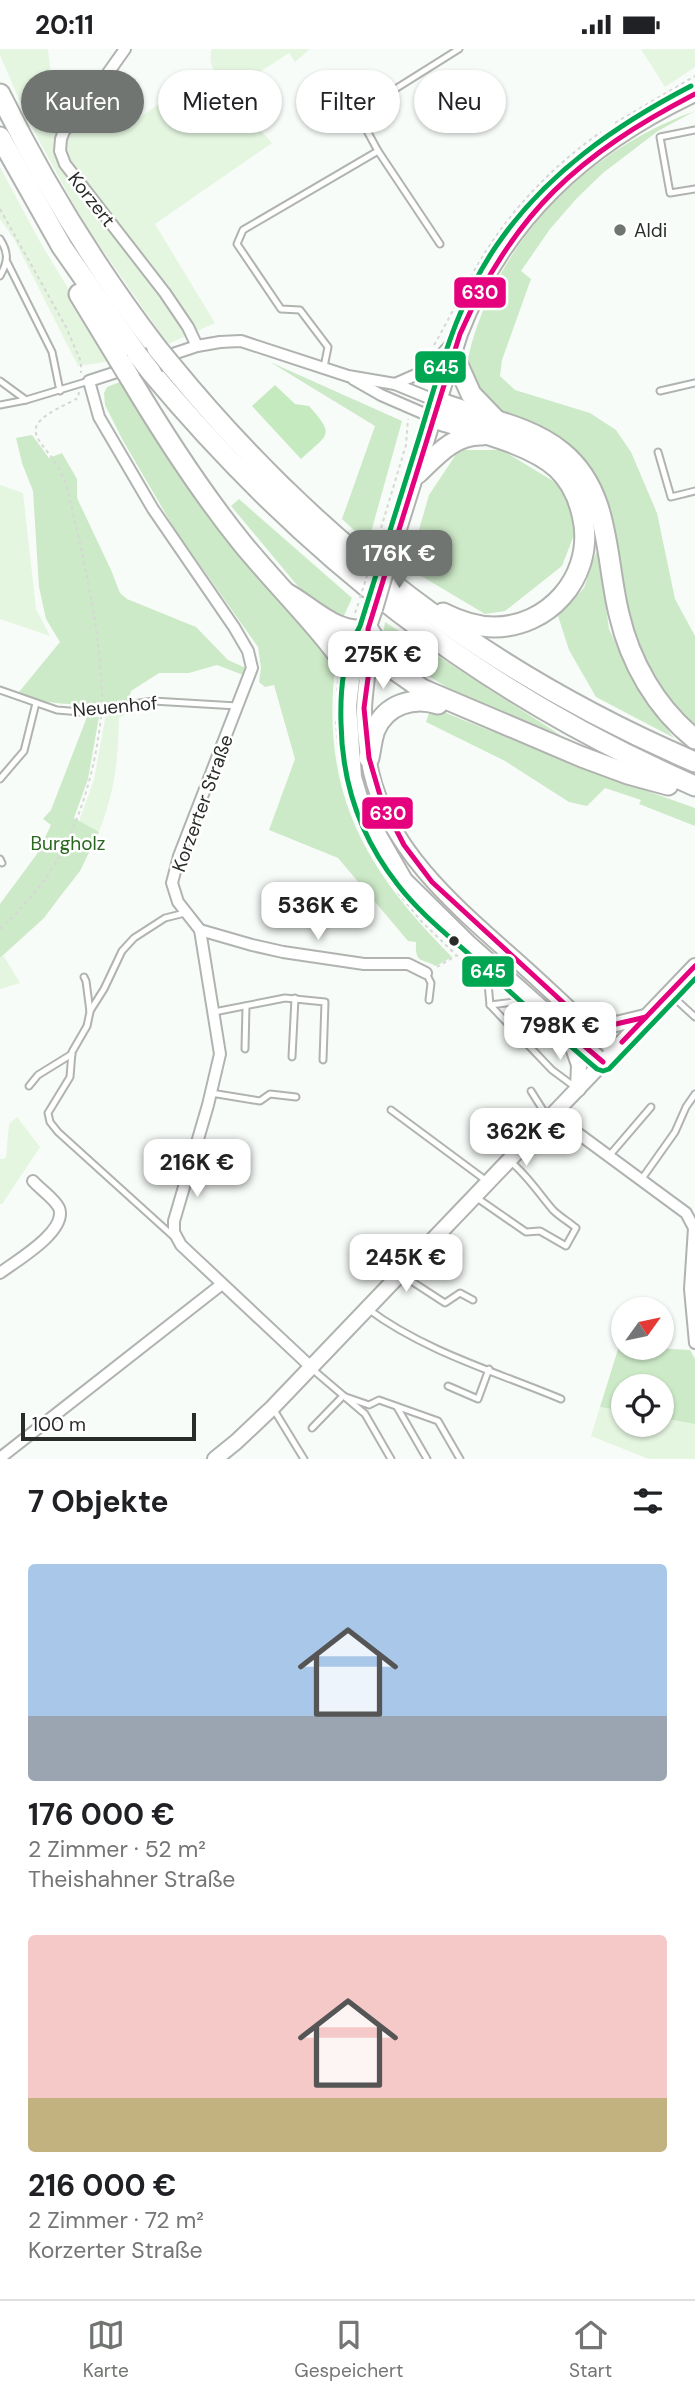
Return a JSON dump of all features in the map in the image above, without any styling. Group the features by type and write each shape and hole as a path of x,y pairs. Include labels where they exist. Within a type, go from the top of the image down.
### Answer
{"highway":[{"path":"0,95 82,244 157,348 212,415 268,475 337,539 398,589 480,648 593,715 695,762"},
{"path":"0,137 62,247 79,294 128,357 151,372 204,435 324,553 389,606 514,693 579,730 695,786"},
{"path":"454,356 491,429"},
{"path":"128,357 130,378 173,448 214,507 333,647 352,674"},
{"path":"398,589 459,621 476,626 506,627 531,619 561,598 577,576 584,552 586,535 582,510 558,469 491,429 436,410"},
{"path":"417,474 447,446 469,435 491,429 521,429 556,448 571,460 587,480 599,505 618,611 633,657 662,705 695,739"},
{"path":"286,593 341,627 354,631 368,629 381,654 398,673 422,689 628,774 695,793"},
{"path":"369,758 379,723 388,712 401,704 421,701 467,709"}],"main road":[{"path":"603,1062 485,958 405,880 388,855 363,807 354,777 349,706 357,649 368,629 460,334 496,261 542,200 565,177 596,152 692,94"},
{"path":"368,629 370,656 364,708 369,758 382,802 404,845 432,882 614,1050"},
{"path":"215,1459 272,1408 695,966"},
{"path":"528,995 534,989 535,977"},
{"path":"580,1018 606,1024 626,1023 646,1017"},
{"path":"567,1032 579,1065 578,1089"}],"street":[{"name":"Korzert","path":"125,49 98,93 64,131 60,151 65,164 188,327 197,346"},
{"path":"395,384 427,370 460,334"},
{"path":"89,381 197,346 241,341 348,376 413,409 436,410"},
{"path":"348,376 395,384 436,410"},
{"name":"Korzerter Straße","path":"89,381 99,417 153,509 248,651 252,668 179,856 172,883 178,902 200,930 220,1054 174,1221 174,1232 179,1241"},
{"path":"200,930 252,946 283,952 364,964 408,964 426,973"},
{"path":"550,1117 609,1156 685,1213 694,1228 690,1290 695,1343"},
{"path":"0,1273 54,1232 61,1218 59,1206 33,1181"},
{"path":"179,1241 311,1367"},
{"path":"0,1458 222,1284"}],"lane":[{"path":"440,244 378,151 360,118 365,109 459,49"},
{"path":"695,130 660,137 670,193 695,189"},
{"path":"324,367 328,347 300,310 281,309 237,244 243,230 378,151"},
{"path":"0,239 7,249 7,262 0,277"},
{"path":"7,262 52,352 60,391"},
{"path":"0,381 26,400"},
{"path":"0,405 60,391 89,381"},
{"path":"660,391 695,383"},
{"path":"658,452 671,498 695,491"},
{"name":"Neuenhof","path":"0,690 57,709 81,712 153,701 238,706"},
{"path":"0,779 24,751 36,703"},
{"path":"179,1241 58,1132 50,1122 48,1113 70,1077 72,1054 84,1033 90,1012 122,951 134,938 164,918 186,913"},
{"path":"485,958 490,1005 552,1070 578,1089"},
{"path":"426,973 431,983 429,1000"},
{"path":"84,977 90,1012"},
{"path":"669,993 695,1017"},
{"path":"490,1005 528,995"},
{"path":"214,1012 295,998 325,1002 323,1061"},
{"path":"292,1057 295,998"},
{"path":"245,1049 246,1006"},
{"path":"29,1086 38,1075 72,1054"},
{"path":"531,1091 550,1117"},
{"path":"211,1093 260,1101 270,1094 296,1097"},
{"path":"641,1180 675,1132 695,1094"},
{"path":"609,1156 651,1107"},
{"path":"391,1110 488,1182"},
{"path":"475,1196 526,1233 540,1231 566,1246 576,1228 556,1213 527,1176 509,1160"},
{"path":"401,1274 445,1303 460,1293 473,1300"},
{"path":"368,1309 392,1327 424,1343 561,1399"},
{"path":"311,1367 365,1414 391,1459"},
{"path":"448,1386 478,1399 489,1369"},
{"path":"343,1396 369,1405 379,1400 438,1421 460,1459"},
{"path":"312,1428 343,1396"},
{"path":"397,1407 427,1459"},
{"path":"272,1408 304,1459"}],"path":[{"path":"0,209 59,313 78,355"},
{"path":"78,398 36,426 36,434 64,479 95,621 102,677"},
{"path":"360,598 406,445 407,421 413,409"},
{"path":"0,929 31,897 69,837 92,771 99,733"},
{"path":"426,973 456,956 469,943"}],"shaded area":[{"path":"0,49 48,49 50,70 21,70 21,104 0,55"},
{"path":"212,49 310,49 295,62 289,53 263,70 214,70"},
{"path":"641,49 695,49 695,67 665,87"},
{"path":"158,105 158,133 263,133 272,143 155,224 215,323 168,344 83,222 35,133 144,133 144,115"},
{"path":"0,167 40,242 112,361 78,366 14,239 0,219"},
{"path":"275,385 295,404 309,406 323,423 323,439 301,459 252,406"},
{"path":"0,485 23,493 36,609 50,636 0,619"},
{"path":"138,707 119,718 115,776 99,832 79,821 94,780 106,714"},
{"path":"4,956 20,983 0,989 0,958"},
{"path":"17,1117 40,1147 0,1204 0,1159 6,1158 9,1124"},
{"path":"600,1407 611,1409 611,1437 674,1437 674,1420 695,1424 695,1459 649,1459 591,1436"}],"green space":[{"path":"695,111 658,131 603,173 550,229 521,271 531,279 502,360 500,376 515,390 590,413 616,430 631,452 657,513 675,599 695,636 695,732 662,697 634,647 615,553 519,420 492,406 465,373 476,329 494,287 517,248 545,212 578,180 614,152 653,129"},
{"path":"270,362 402,421 368,543 342,519 375,426"},
{"path":"125,380 336,660 332,706 334,748 342,787 354,823 372,858 394,891 452,957 436,966 418,957 416,942 408,941 338,858 269,830 295,759 274,685 265,687 259,682 261,668 258,647 174,528 105,405 104,393 107,387"},
{"path":"32,435 49,458 62,453 77,479 77,498 120,593 127,599 196,627 228,660 246,668 243,675 217,665 189,673 159,673 131,691 129,700 102,704 44,701 19,692 60,642 46,619 39,587 33,491 16,438"},
{"path":"459,450 502,450 558,484 568,498 574,535 562,566 505,611 485,614 408,568 429,495"},
{"path":"239,499 352,598 342,620 306,596 231,506"},
{"path":"598,547 609,629 641,696 674,738 596,697 569,650 558,616 584,588"},
{"path":"385,622 562,736 489,707 441,684 400,653 383,634"},
{"path":"431,707 585,769 695,808 695,826 639,804 641,800 605,788 587,806 569,802 505,761 426,722"},
{"name":"Burgholz","path":"87,717 99,717 88,779 74,818 99,832 80,871 44,918 0,958 0,904 37,854 51,825 43,819 51,810"},
{"path":"674,1349 690,1350 695,1359 695,1424 674,1420 674,1374 611,1374 611,1409 600,1407 615,1360 674,1360"}],"transit line":[{"name":"645","path":"691,86 636,117 585,152 518,217 484,265 461,312 434,387 360,626 350,649 342,685 341,710 342,746 349,788 364,829 385,867 427,917 597,1069 609,1069 695,979"},
{"name":"630","path":"646,1017 616,1024 580,1018 432,882 404,845 382,802 369,758 364,708 371,656 368,629 460,334 503,254 527,221 554,191 583,165 617,140 695,94"},
{"name":"630","path":"622,1042 695,966"},
{"name":"630","path":"547,1014 603,1062"}],"place":[{"name":"Aldi","path":"620,230"}]}
